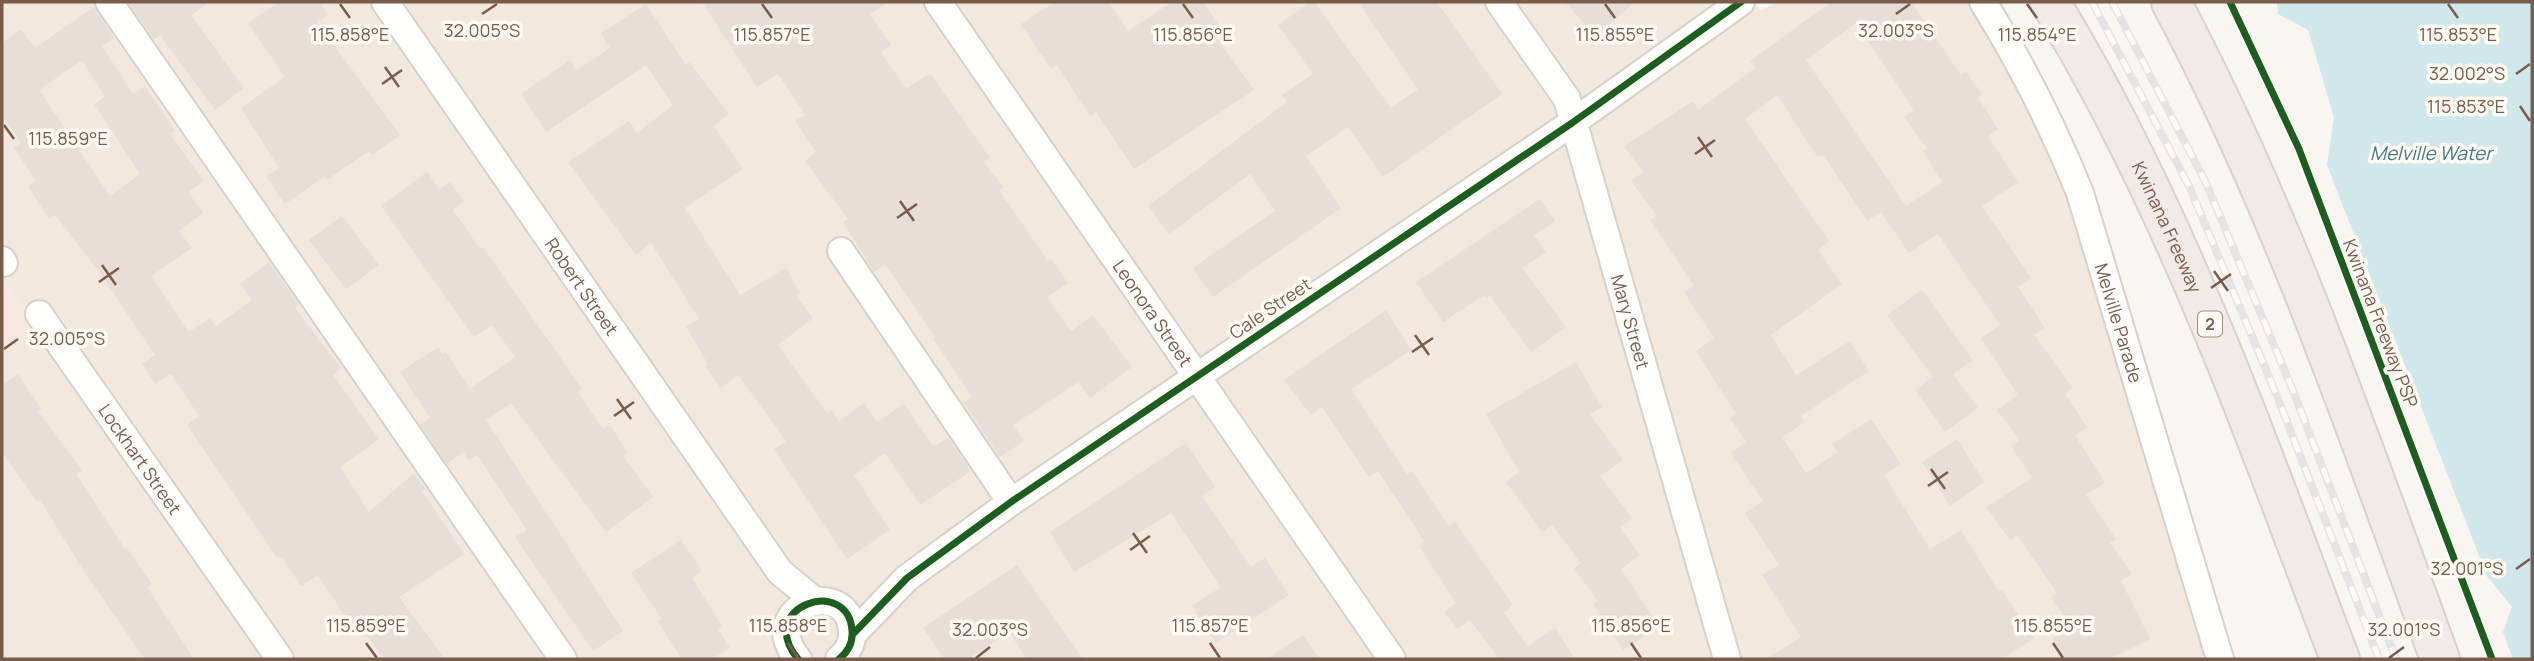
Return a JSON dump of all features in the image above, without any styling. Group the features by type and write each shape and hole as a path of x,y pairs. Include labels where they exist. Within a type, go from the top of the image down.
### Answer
{"highway":[{"name":"Kwinana Freeway","path":"2050,2 2112,115 2206,315 2340,659"},
{"path":"2171,2 2250,164 2339,385 2440,659"}],"street":[{"path":"109,2 563,659"},
{"name":"Robert Street","path":"385,2 780,572 827,603"},
{"name":"Leonora Street","path":"938,2 1392,659"},
{"name":"Mary Street","path":"1499,2 1567,99 1727,659"},
{"name":"Cale Street","path":"844,652 907,579 1011,502 1572,123 1741,2"},
{"name":"Cale Street","path":"1717,21 1751,2"},
{"name":"Melville Parade","path":"1983,2 2011,47 2063,149 2080,193 2220,659"},
{"path":"841,251 1011,502"},
{"name":"Lockhart Street","path":"39,314 280,659"},
{"name":"Robert Street","path":"780,572 787,646"},
{"name":"Cale Street","path":"787,646 804,604 827,603 907,579"},
{"path":"827,603 848,615 844,652"}],"shaded area":[{"path":"2,2 1754,2 1761,11 1776,2 1968,2 2035,115 2092,263 2206,659 2,659 2,348 34,325 2,279"},
{"path":"2,279 34,326 2,348"}],"water":[{"name":"Melville Water","path":"2277,2 2532,2 2532,659 2513,659 2503,632 2512,607 2487,576 2327,165 2334,117 2308,30 2278,14"}],"building":[{"path":"128,2 210,2 191,15 244,88 215,110 160,35 154,39"},
{"path":"279,2 320,2 328,15 317,22 400,135 372,155 369,151 327,180 325,176 285,204 266,176 279,168 241,108 285,77 248,23"},
{"path":"702,2 888,2 870,14 891,45 881,52 906,89 930,73 990,158 984,162 1003,187 999,190 1048,261 1051,259 1068,283 1047,297 1071,331 1093,315 1132,367 1090,398 1078,382 1013,425 1024,441 1000,457 964,402 972,397 933,339 935,337 885,264 874,272 843,222 848,219 805,161 816,152 795,121 805,115 778,74 757,87"},
{"path":"1055,2 1109,2 1128,31 1172,2 1204,2 1221,29 1214,34 1254,90 1134,169 1096,112 1090,116 1057,65 1051,69 1021,24"},
{"path":"1310,2 1314,2 1391,108 1418,89 1358,2 1437,2 1502,94 1383,177 1348,127 1306,156 1341,208 1213,297 1193,268 1275,211 1250,174 1169,234 1148,206 1287,102 1282,95 1313,74 1278,25"},
{"path":"1565,2 1635,2 1595,36"},
{"path":"1831,2 1911,2 1961,75 1966,72 1982,94 1978,98 1998,129 1988,136 2018,182 1982,206 2031,278 2018,287 2045,328 2034,335 2073,388 2065,394 2087,427 2075,435 2105,483 2086,495 2116,539 2110,543 2132,574 2121,581 2150,639 2109,659 2064,659 2053,638 2073,628 2051,598 2057,593 2017,535 2010,540 1986,507 2032,478 2011,446 2020,440 1997,410 2018,395 1981,338 2000,325 1938,234 1909,253 1881,212 1867,221 1824,156 1817,156 1777,95 1745,119 1829,241 1818,250 1842,284 1771,335 1796,375 1850,341 1869,371 1801,416 1805,422 1782,437 1806,473 1838,452 1832,444 1871,419 1901,464 1884,475 1930,549 1961,530 1999,592 2002,590 2034,638 2002,659 1766,659 1801,637 1762,575 1779,565 1745,513 1763,501 1731,453 1746,442 1730,418 1736,414 1696,351 1714,338 1684,292 1694,286 1650,220 1657,216 1631,181 1643,172 1624,146 1693,101 1698,110 1755,68 1750,61","holes":["1856,23 1914,110 1904,117 1927,148 1923,150 1942,182 1906,206 1806,60"]},
{"path":"646,4 686,65 689,62 729,114 714,126 743,169 685,208 740,295 786,268 801,294 796,296 813,318 778,345 827,413 831,410 839,421 864,403 877,422 904,404 934,447 948,437 971,471 920,505 885,453 854,475 890,530 847,559 774,450 786,441 738,375 721,388 705,366 708,364 686,327 699,319 651,243 636,255 568,162 629,121 637,133 673,105 646,65 546,132 521,94 570,60 577,70 610,48 601,33"},
{"path":"94,7 114,38 102,46 133,94 145,86 175,131 170,134 204,181 188,192 203,213 179,231 192,248 151,276 189,332 210,318 216,326 252,300 240,284 269,262 299,305 295,308 341,368 333,375 379,439 340,467 369,512 413,474 425,488 422,491 464,554 399,597 445,659 384,659 358,624 353,628 318,575 301,586 282,557 278,559 187,425 199,416 171,374 155,384 142,364 155,355 97,269 55,215 49,219 28,186 36,181 14,148 21,143 2,116 2,43 21,29 35,48","holes":["82,60 105,97 94,104 140,174 110,196 39,90"]},
{"path":"427,172 439,189 450,182 464,201 453,210 480,249 483,247 582,389 578,392 603,429 610,425 628,453 623,456 653,497 606,532 511,403 486,420 623,631 593,651 515,537 527,530 477,455 469,460 463,452 447,464 420,425 430,418 400,372 438,347 443,354 446,352 470,389 515,357 492,325 474,337 381,206"},
{"path":"1540,199 1555,221 1534,235 1546,252 1522,268 1566,327 1531,352 1490,296 1486,298 1484,295 1443,322 1416,282"},
{"path":"342,216 379,265 346,289 309,240"},
{"path":"1922,290 1973,360 1953,374 1978,408 1945,432 1915,390 1933,377 1887,315"},
{"path":"1386,310 1411,350 1351,389 1407,474 1412,471 1449,526 1455,522 1513,605 1504,613 1528,646 1555,628 1575,659 1499,659 1470,620 1458,629 1444,612 1456,603 1419,546 1425,542 1378,471 1369,477 1322,407 1311,415 1284,380"},
{"path":"1576,362 1602,407 1590,414 1623,460 1600,476 1632,518 1620,527 1640,555 1621,569 1659,627 1623,650 1593,603 1598,601 1574,568 1581,563 1552,525 1542,532 1506,482 1519,472 1486,414"},
{"path":"18,374 41,409 38,411 82,470 76,474 125,549 127,548 152,584 147,587 194,659 145,659 87,576 40,500 38,502 2,453 2,385"},
{"path":"1957,439 1984,482 1950,506 1922,462"},
{"path":"1186,443 1215,487 1202,496 1251,567 1265,558 1289,595 1216,643 1192,606 1221,587 1171,513 1074,572 1050,532"},
{"path":"681,540 702,571 692,578 722,626 718,629 730,648 712,659 682,659 658,622 662,619 631,573"},
{"path":"1017,565 1083,659 1027,659 1009,632 968,659 944,659 923,628"},
{"path":"1303,635 1320,659 1266,659"}],"railway":[{"path":"2092,2 2189,186 2277,396 2379,659"},
{"path":"2112,2 2206,183 2294,393 2396,659"}],"cycle path":[{"path":"853,634 907,578 1011,502 1572,123 1741,2"},
{"name":"Kwinana Freeway PSP","path":"2230,2 2299,149 2492,659"},
{"path":"798,659 788,640 787,624 795,612 807,604 822,601 836,604 847,614 852,631 851,643 839,659"}]}
